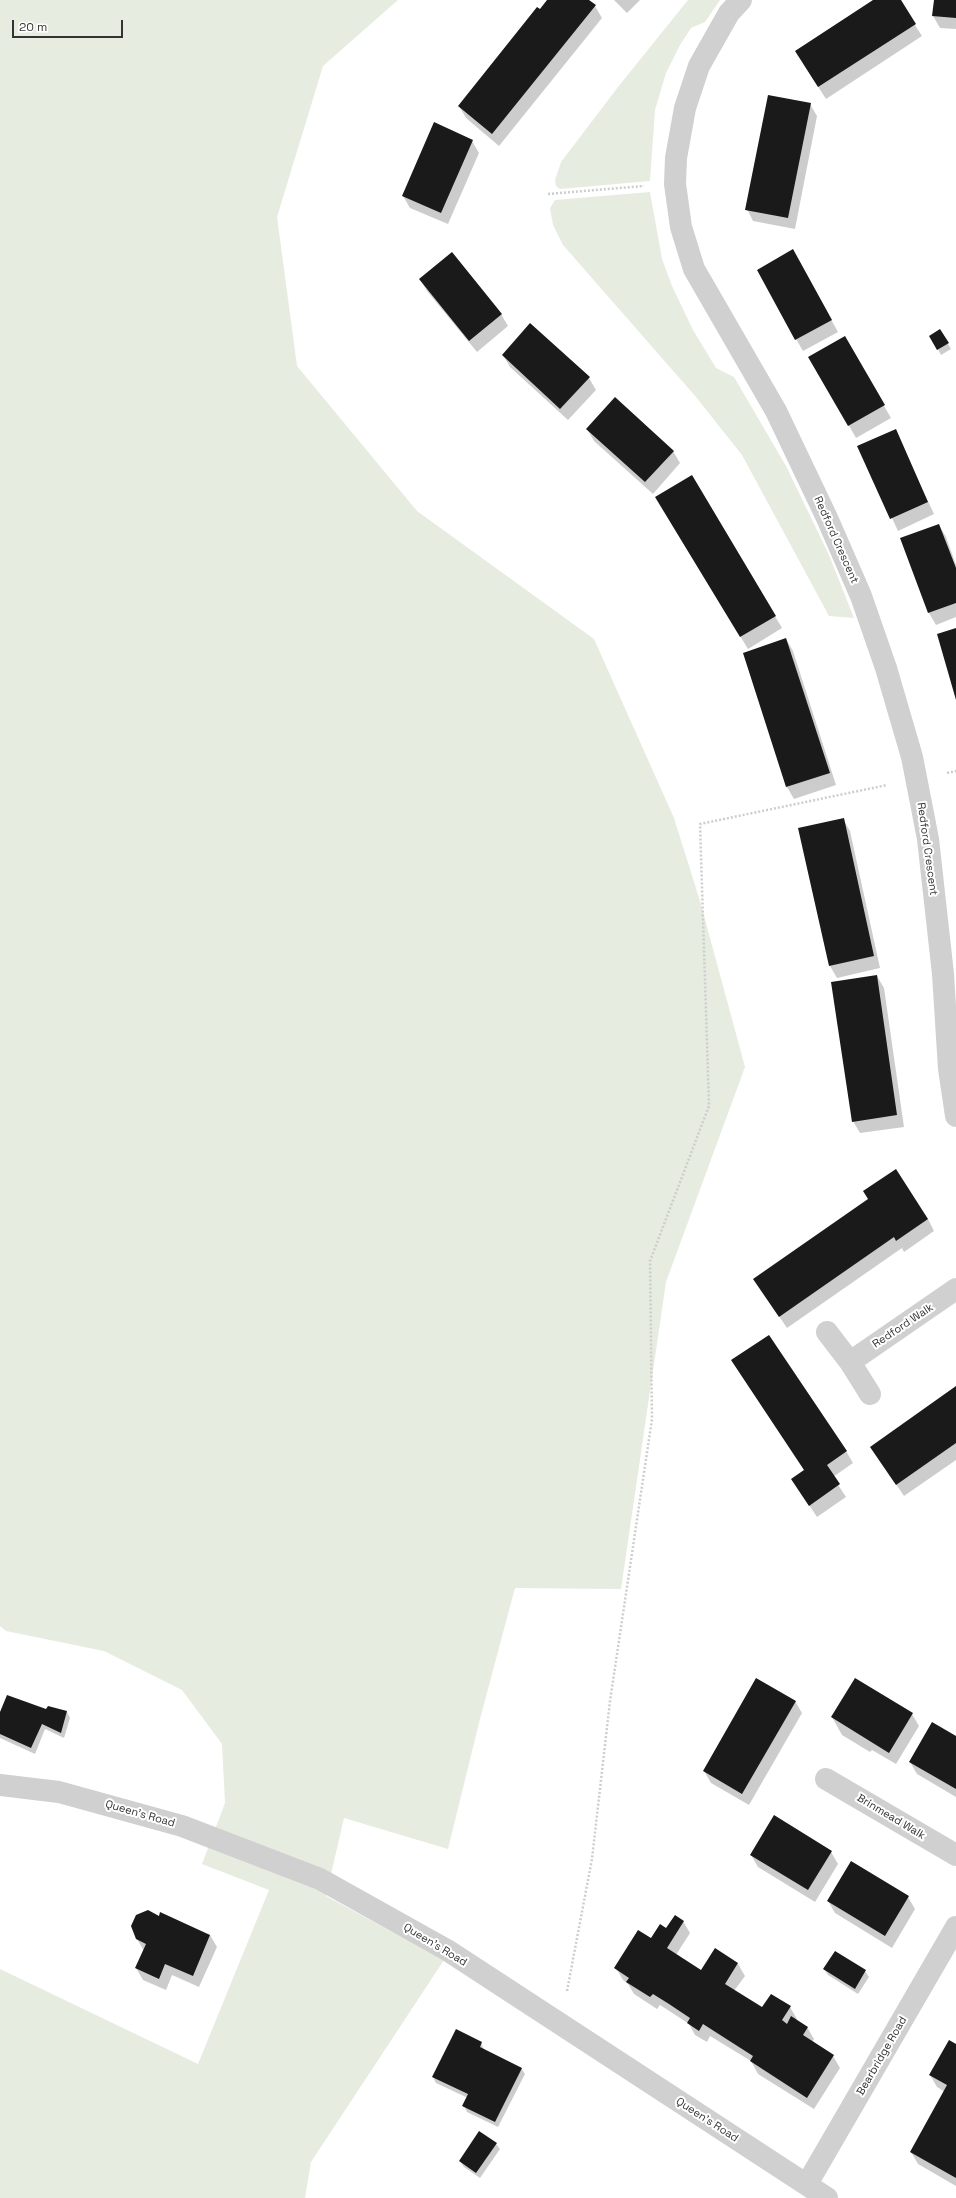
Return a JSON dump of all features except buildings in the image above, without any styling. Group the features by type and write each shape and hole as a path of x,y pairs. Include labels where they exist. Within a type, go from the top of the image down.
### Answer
{"street":[{"name":"Redford Crescent","path":"741,0 729,13 699,66 685,108 676,158 675,184 681,227 694,269 776,411 827,518 861,596 886,668 916,780 928,846 943,974 949,1068 956,1116"},
{"name":"Redford Walk","path":"850,1362 956,1290"},
{"path":"827,1332 850,1362 870,1394"},
{"name":"Brinmead Walk","path":"826,1779 956,1855"},
{"name":"Queen's Road","path":"0,1785 59,1792 182,1826 320,1879 447,1950 827,2198"},
{"name":"Bearbridge Road","path":"807,2184 956,1927"}],"path":[{"path":"548,194 675,184"},
{"path":"561,2025 592,1859 610,1701 652,1419 650,1261 709,1106 700,824 916,780"}],"shaded area":[{"path":"0,0 398,0 323,66 277,217 297,366 417,511 594,639 674,818 700,901 745,1067 666,1282 621,1589 515,1588 480,1719 448,1849 344,1818 326,1896 444,1960 311,2162 305,2198 0,2198 0,1969 198,2064 269,1890 202,1864 225,1803 222,1744 182,1690 104,1651 6,1631 0,1626"},
{"path":"688,0 720,0 705,22 691,28 680,45 666,73 655,110 650,181 560,189 556,186 555,180 561,162 618,87"},
{"path":"650,192 662,259 672,286 693,330 716,368 734,377 786,466 829,555 854,618 829,616 742,455 696,397 563,245 553,225 550,208 555,200"}]}
